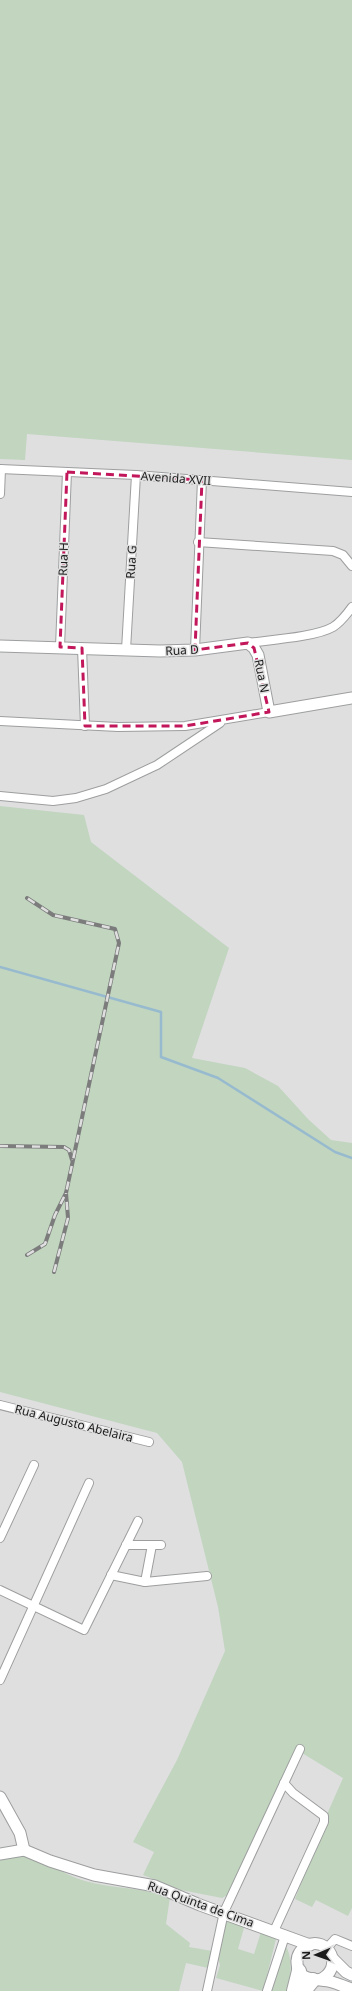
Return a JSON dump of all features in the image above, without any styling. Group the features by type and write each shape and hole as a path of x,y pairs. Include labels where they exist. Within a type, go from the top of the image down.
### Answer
{"highway":[{"path":"294,1991 298,1967"}],"street":[{"name":"Avenida XVII","path":"1,469 136,475 352,492"},
{"path":"0,494 1,469"},
{"name":"Rua H","path":"60,647 67,472"},
{"name":"Rua G","path":"126,650 136,475"},
{"path":"195,650 198,542 202,480"},
{"path":"198,542 333,551 343,555 352,566"},
{"name":"Rua D","path":"0,646 126,650 195,650 248,644 313,633 333,627 347,615 352,607"},
{"name":"Rua N","path":"248,644 254,648 258,655 269,712"},
{"path":"82,648 85,726"},
{"path":"0,722 85,726 185,726 352,698"},
{"path":"0,796 53,801 76,798 106,789 157,765 224,720"},
{"name":"Rua Augusto Abelaira","path":"0,1405 149,1442"},
{"path":"0,1538 34,1465"},
{"path":"0,1680 89,1483"},
{"path":"0,1590 84,1630 138,1521"},
{"path":"126,1545 161,1545"},
{"path":"145,1582 152,1545"},
{"path":"111,1575 145,1582 207,1576"},
{"path":"207,1991 224,1912 300,1749"},
{"path":"274,1931 324,1822 324,1816 293,1793 284,1783"},
{"path":"0,1797 20,1833 24,1850 0,1854"},
{"name":"Rua Quinta de Cima","path":"24,1850 50,1861 94,1875 155,1886 200,1905 224,1912 310,1945"},
{"path":"285,1936 291,1946 302,1976 312,1984 331,1982 352,1989"},
{"path":"267,1991 285,1936"},
{"path":"326,1948 335,1939 352,1946"},
{"path":"298,1967 299,1953 310,1945 322,1945 326,1948 332,1958 346,1972 352,1975"},
{"path":"312,1984 324,1978 331,1970 332,1958"}],"highlighted area":[{"path":"67,472 202,480 195,650 248,643 254,648 269,712 185,726 85,726 82,648 60,647"}],"green space":[{"path":"0,0 352,0 352,460 27,434 25,460 0,459"},
{"path":"0,806 84,815 91,842 229,948 192,1058 245,1068 278,1086 308,1119 331,1140 352,1143 352,1908 348,1916 316,1900 312,1907 295,1899 328,1812 343,1778 302,1753 231,1893 222,1898 181,1890 143,1875 154,1852 133,1842 177,1760 225,1651 218,1607 182,1462 157,1433 0,1392"},
{"path":"14,1855 33,1858 76,1878 96,1884 149,1891 170,1897 166,1924 190,1943 189,1947 212,1951 208,1968 186,1963 179,1991 0,1991 0,1858"},
{"path":"225,1919 245,1924 238,1949 254,1954 261,1932 276,1939 263,1991 216,1978 220,1965 218,1958"},
{"path":"284,1945 289,1953 290,1960 291,1974 289,1991 271,1991"}],"waterway":[{"path":"0,967 161,1012 161,1057 218,1078 335,1152 352,1158"}],"railway":[{"path":"27,898 53,915 115,929 119,943 66,1193 55,1215 45,1244 27,1255"},
{"path":"0,1146 64,1147 69,1150 72,1160"},
{"path":"54,1272 68,1218 66,1193"}]}
